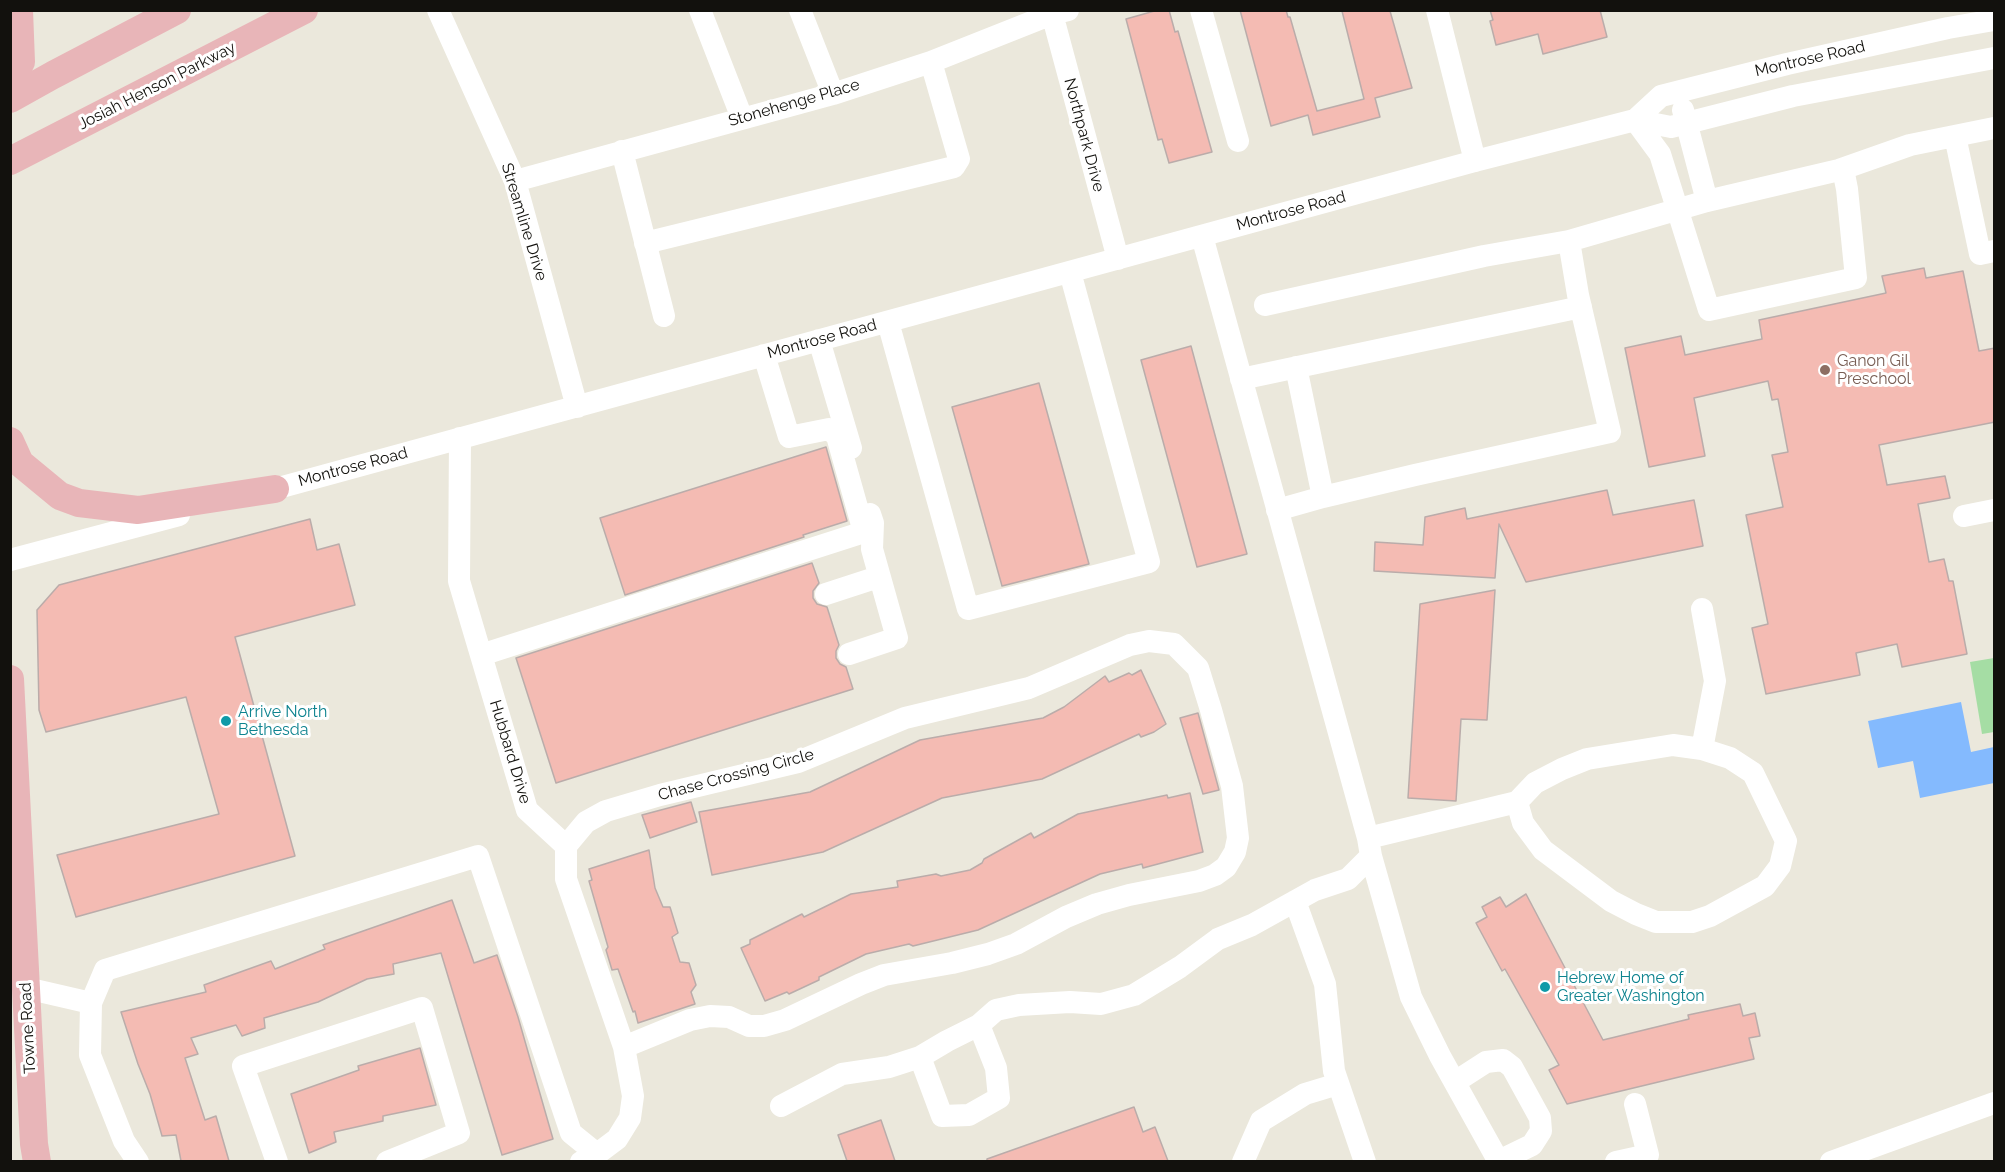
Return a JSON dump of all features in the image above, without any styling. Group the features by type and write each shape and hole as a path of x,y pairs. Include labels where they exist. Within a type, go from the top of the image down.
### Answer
{"main road":[{"path":"10,80 21,62 19,10"},
{"path":"10,99 177,10"},
{"name":"Josiah Henson Parkway","path":"10,161 304,10"},
{"path":"10,441 20,463 60,496 79,503 138,510 275,489"},
{"name":"Towne Road","path":"10,679 34,1144 37,1161"}],"street":[{"name":"Streamline Drive","path":"438,10 515,181 577,406"},
{"path":"700,10 742,118"},
{"path":"800,10 834,94"},
{"path":"1201,10 1238,141"},
{"path":"1437,10 1475,161"},
{"name":"Stonehenge Place","path":"515,181 834,94 931,62 1057,12"},
{"name":"Northpark Drive","path":"1057,12 1118,259"},
{"name":"Montrose Road","path":"1635,120 1661,96 1787,64 1948,28 1995,20"},
{"name":"Montrose Road","path":"10,561 1475,161 1635,120 1671,127 1793,96 1995,58"},
{"path":"645,243 954,167 959,159 931,62"},
{"path":"1678,92 1707,201"},
{"path":"1635,120 1660,154 1709,310 1856,278 1843,169"},
{"path":"1265,305 1484,256 1569,241 1707,201 1843,169 1911,145 1995,128"},
{"path":"1955,136 1980,254 1995,251"},
{"path":"622,151 664,316"},
{"path":"1202,236 1411,997 1455,1082 1499,1161 1532,1145 1541,1131 1540,1118 1512,1067 1503,1060 1486,1062 1455,1082"},
{"path":"1277,510 1323,496 1610,432 1581,307 1569,241"},
{"path":"888,322 968,609 1149,562 1070,272"},
{"path":"1241,379 1581,307"},
{"path":"819,340 873,523 872,549 897,638 849,654"},
{"path":"764,355 789,437 829,429 837,436 864,532 860,552 886,642"},
{"path":"1296,367 1323,496"},
{"name":"Hubbard Drive","path":"460,438 459,581 527,810 567,846"},
{"path":"1964,516 1995,510"},
{"path":"481,655 864,532"},
{"path":"826,594 868,580"},
{"path":"1702,609 1715,681 1702,749"},
{"name":"Chase Crossing Circle","path":"567,846 586,822 606,811 671,792 798,762 905,718 1029,688 1130,645 1149,641 1174,644 1197,668 1211,710 1232,786 1238,838 1235,852 1226,867 1215,875 1200,881 1129,895 1097,904 1066,917 1016,944 988,954 884,975 785,1020 764,1026 749,1026 729,1017 710,1016 690,1020 624,1047"},
{"path":"781,1106 842,1074 889,1067 920,1057 979,1025 996,1010 1019,1005 1070,1002 1101,1004 1134,995 1180,967 1218,939 1252,925 1315,890 1348,879 1369,847 1517,802 1535,783 1587,759 1673,745 1702,749 1730,758 1753,773 1786,841 1780,866 1765,886 1710,916 1692,922 1656,922 1611,901 1543,850 1523,823 1517,802"},
{"path":"138,1161 124,1141 90,1055 91,1004 105,970 478,856 571,1133 589,1158 616,1139 630,1118 633,1096 624,1047 566,879 567,846"},
{"path":"1295,901 1325,984 1334,1071 1365,1161"},
{"path":"26,988 91,1004"},
{"path":"277,1161 243,1066 422,1008 459,1133 387,1161"},
{"path":"920,1057 942,1116 969,1115 999,1098 996,1068 979,1025"},
{"path":"1244,1161 1262,1121 1305,1094 1338,1084"},
{"path":"1831,1161 1995,1103"},
{"path":"1616,1161 1648,1155 1635,1104"}],"green space":[{"path":"1994,658 1994,732 1982,734 1970,662"}],"water":[{"path":"1961,702 1971,752 1994,747 1994,783 1920,798 1913,761 1878,768 1868,721"}],"building":[{"path":"1158,10 1169,10 1175,32 1178,31 1212,152 1169,163 1162,139 1158,140 1126,19"},
{"path":"1240,10 1286,10 1317,111 1364,99 1342,11 1390,11 1412,88 1375,98 1380,117 1313,135 1308,115 1271,126"},
{"path":"1490,10 1600,10 1607,37 1543,54 1538,34 1496,45 1490,21 1493,20"},
{"path":"1924,268 1926,278 1963,271 1979,351 1995,348 1995,422 1879,445 1887,485 1945,476 1950,498 1918,504 1929,562 1944,559 1949,581 1953,581 1967,654 1902,667 1897,644 1856,653 1860,675 1766,694 1752,628 1768,624 1746,515 1783,507 1772,455 1788,452 1778,399 1772,400 1768,381 1694,398 1705,456 1649,467 1625,348 1681,336 1685,355 1762,339 1759,320 1886,293 1882,276"},
{"path":"1191,346 1247,554 1197,567 1141,360"},
{"path":"1039,383 1089,564 1002,586 952,407"},
{"path":"826,447 847,521 625,595 600,518"},
{"path":"1607,490 1613,515 1694,500 1703,546 1526,582 1499,524 1495,578 1374,571 1375,542 1423,545 1425,517 1465,508 1467,519"},
{"name":"Arrive North Bethesda","path":"310,519 317,550 339,544 355,605 235,637 295,856 76,917 57,855 219,814 186,697 46,732 39,710 37,610 59,585"},
{"path":"812,563 819,583 813,591 813,598 817,604 827,607 839,645 836,658 846,667 853,689 556,783 516,658"},
{"path":"1495,590 1487,720 1461,719 1456,801 1408,798 1420,604"},
{"path":"1141,670 1166,724 1154,732 1141,737 1139,734 1042,779 942,798 823,852 712,875 699,812 810,792 920,740 1043,718 1064,707 1105,676 1109,682"},
{"path":"1198,713 1219,790 1203,794 1180,718"},
{"path":"1190,793 1203,852 1143,868 1142,864 1100,874 978,930 913,946 909,944 866,954 789,994 787,992 765,1001 741,948 750,944 750,940 802,914 804,917 851,894 898,887 897,881 970,870 982,863 984,859 1031,833 1034,838 1078,814 1167,795 1168,798"},
{"path":"691,802 697,822 650,838 642,815"},
{"path":"649,850 655,888 663,907 670,907 678,933 672,937 680,962 689,963 696,985 691,992 695,1004 638,1023 618,969 612,970 606,950 608,947 589,881 592,880 589,869"},
{"name":"Hebrew Home of Greater Washington","path":"1526,894 1603,1040 1689,1019 1688,1015 1740,1004 1743,1016 1755,1013 1760,1036 1749,1038 1754,1059 1567,1104 1549,1070 1559,1065 1505,969 1502,971 1476,923 1487,917 1482,907 1500,897 1506,907"},
{"path":"452,900 474,963 497,955 518,1017 553,1139 502,1155 441,953 393,964 394,974 367,979 318,1002 264,1018 265,1028 242,1036 236,1025 191,1038 198,1054 185,1058 205,1120 216,1116 229,1161 181,1161 176,1135 162,1136 121,1012 206,992 204,985 271,961 275,969 325,949 323,945"},
{"path":"420,1048 436,1105 383,1116 383,1121 334,1132 336,1142 309,1153 291,1094 359,1070 358,1066"},
{"path":"1134,1107 1143,1132 1155,1127 1168,1161 987,1161 987,1159"},
{"path":"881,1120 895,1161 847,1161 838,1135"}],"place":[{"name":"Ganon Gil Preschool","path":"1825,370"},
{"name":"Arrive North Bethesda","path":"226,721"},
{"name":"Hebrew Home of Greater Washington","path":"1545,987"}]}
